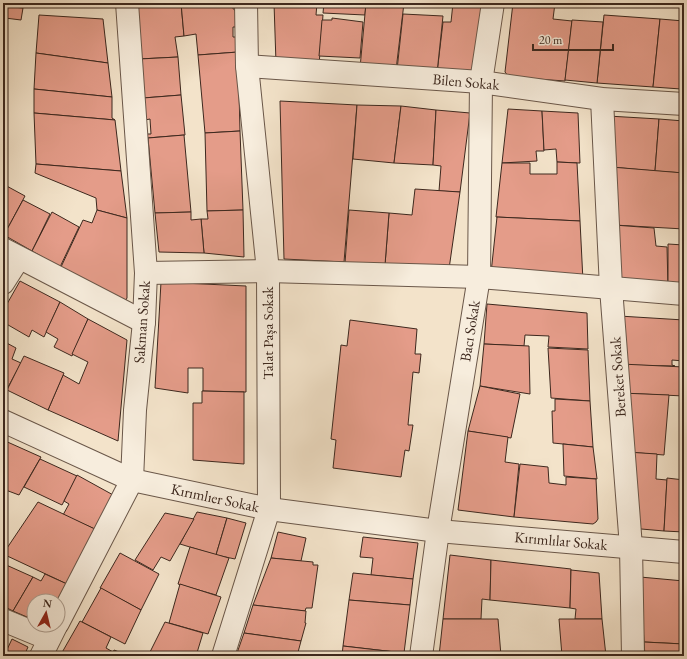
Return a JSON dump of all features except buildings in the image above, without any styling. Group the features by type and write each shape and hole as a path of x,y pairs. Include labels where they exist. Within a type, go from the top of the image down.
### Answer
{"street":[{"name":"Sakman Sokak","path":"51,636 132,480 135,410 144,322 146,273 127,3"},
{"name":"Talat Paşa Sokak","path":"223,656 269,509 268,271 247,66 246,3"},
{"name":"Bacı Sokak","path":"421,656 438,531 479,277 481,82 493,3"},
{"name":"Bilen Sokak","path":"247,66 481,82 602,99 684,104"},
{"name":"Bereket Sokak","path":"602,99 610,288 631,547 633,656"},
{"path":"3,283 11,254 144,322"},
{"path":"146,273 268,271 479,277 684,294"},
{"name":"Kırımlıer Sokak","path":"3,421 132,480 269,509 438,531"},
{"name":"Kırımlılar Sokak","path":"438,531 684,552"},
{"path":"3,620 51,636"}]}
